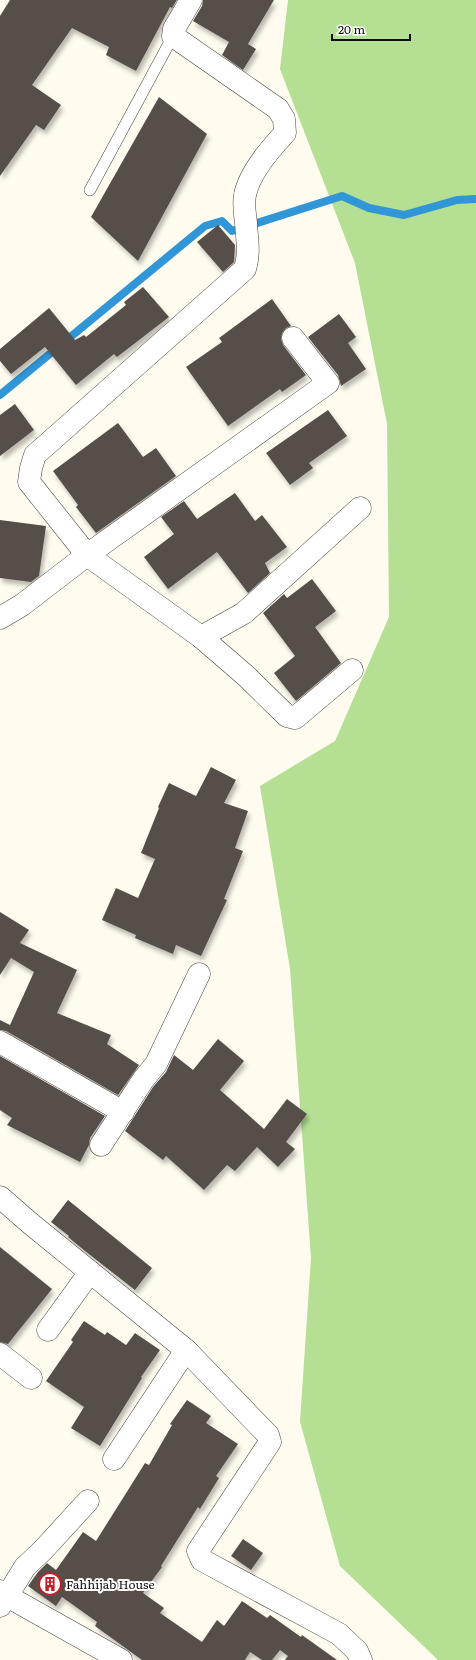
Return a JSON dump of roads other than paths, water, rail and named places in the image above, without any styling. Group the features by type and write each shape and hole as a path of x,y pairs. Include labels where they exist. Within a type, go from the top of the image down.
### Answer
{"street":[{"path":"191,0 174,29 173,36 278,109 284,119 285,133 269,149 254,172 245,194 244,207 249,246 249,258 246,269 35,455 31,468 30,482 87,555 201,637 245,675 287,716 295,718 352,670"},
{"path":"0,618 22,605 87,555 328,383 293,338"},
{"path":"201,637 244,614 360,508"},
{"path":"101,1144 143,1080 156,1064 199,974"},
{"path":"0,1042 123,1112"},
{"path":"0,1197 186,1350 270,1439 270,1442 198,1551 199,1557 339,1634 357,1651 360,1660"},
{"path":"48,1330 90,1272"},
{"path":"114,1459 186,1350"},
{"path":"0,1354 31,1378"},
{"path":"88,1501 43,1550 25,1567 2,1598 121,1660"}],"lane":[{"path":"90,190 173,36"}],"waterway":[{"path":"0,395 205,226 222,221 232,231 342,196 369,208 404,215 457,200 476,199"}],"place":[{"name":"Fahhijab House","path":"50,1584"}]}
